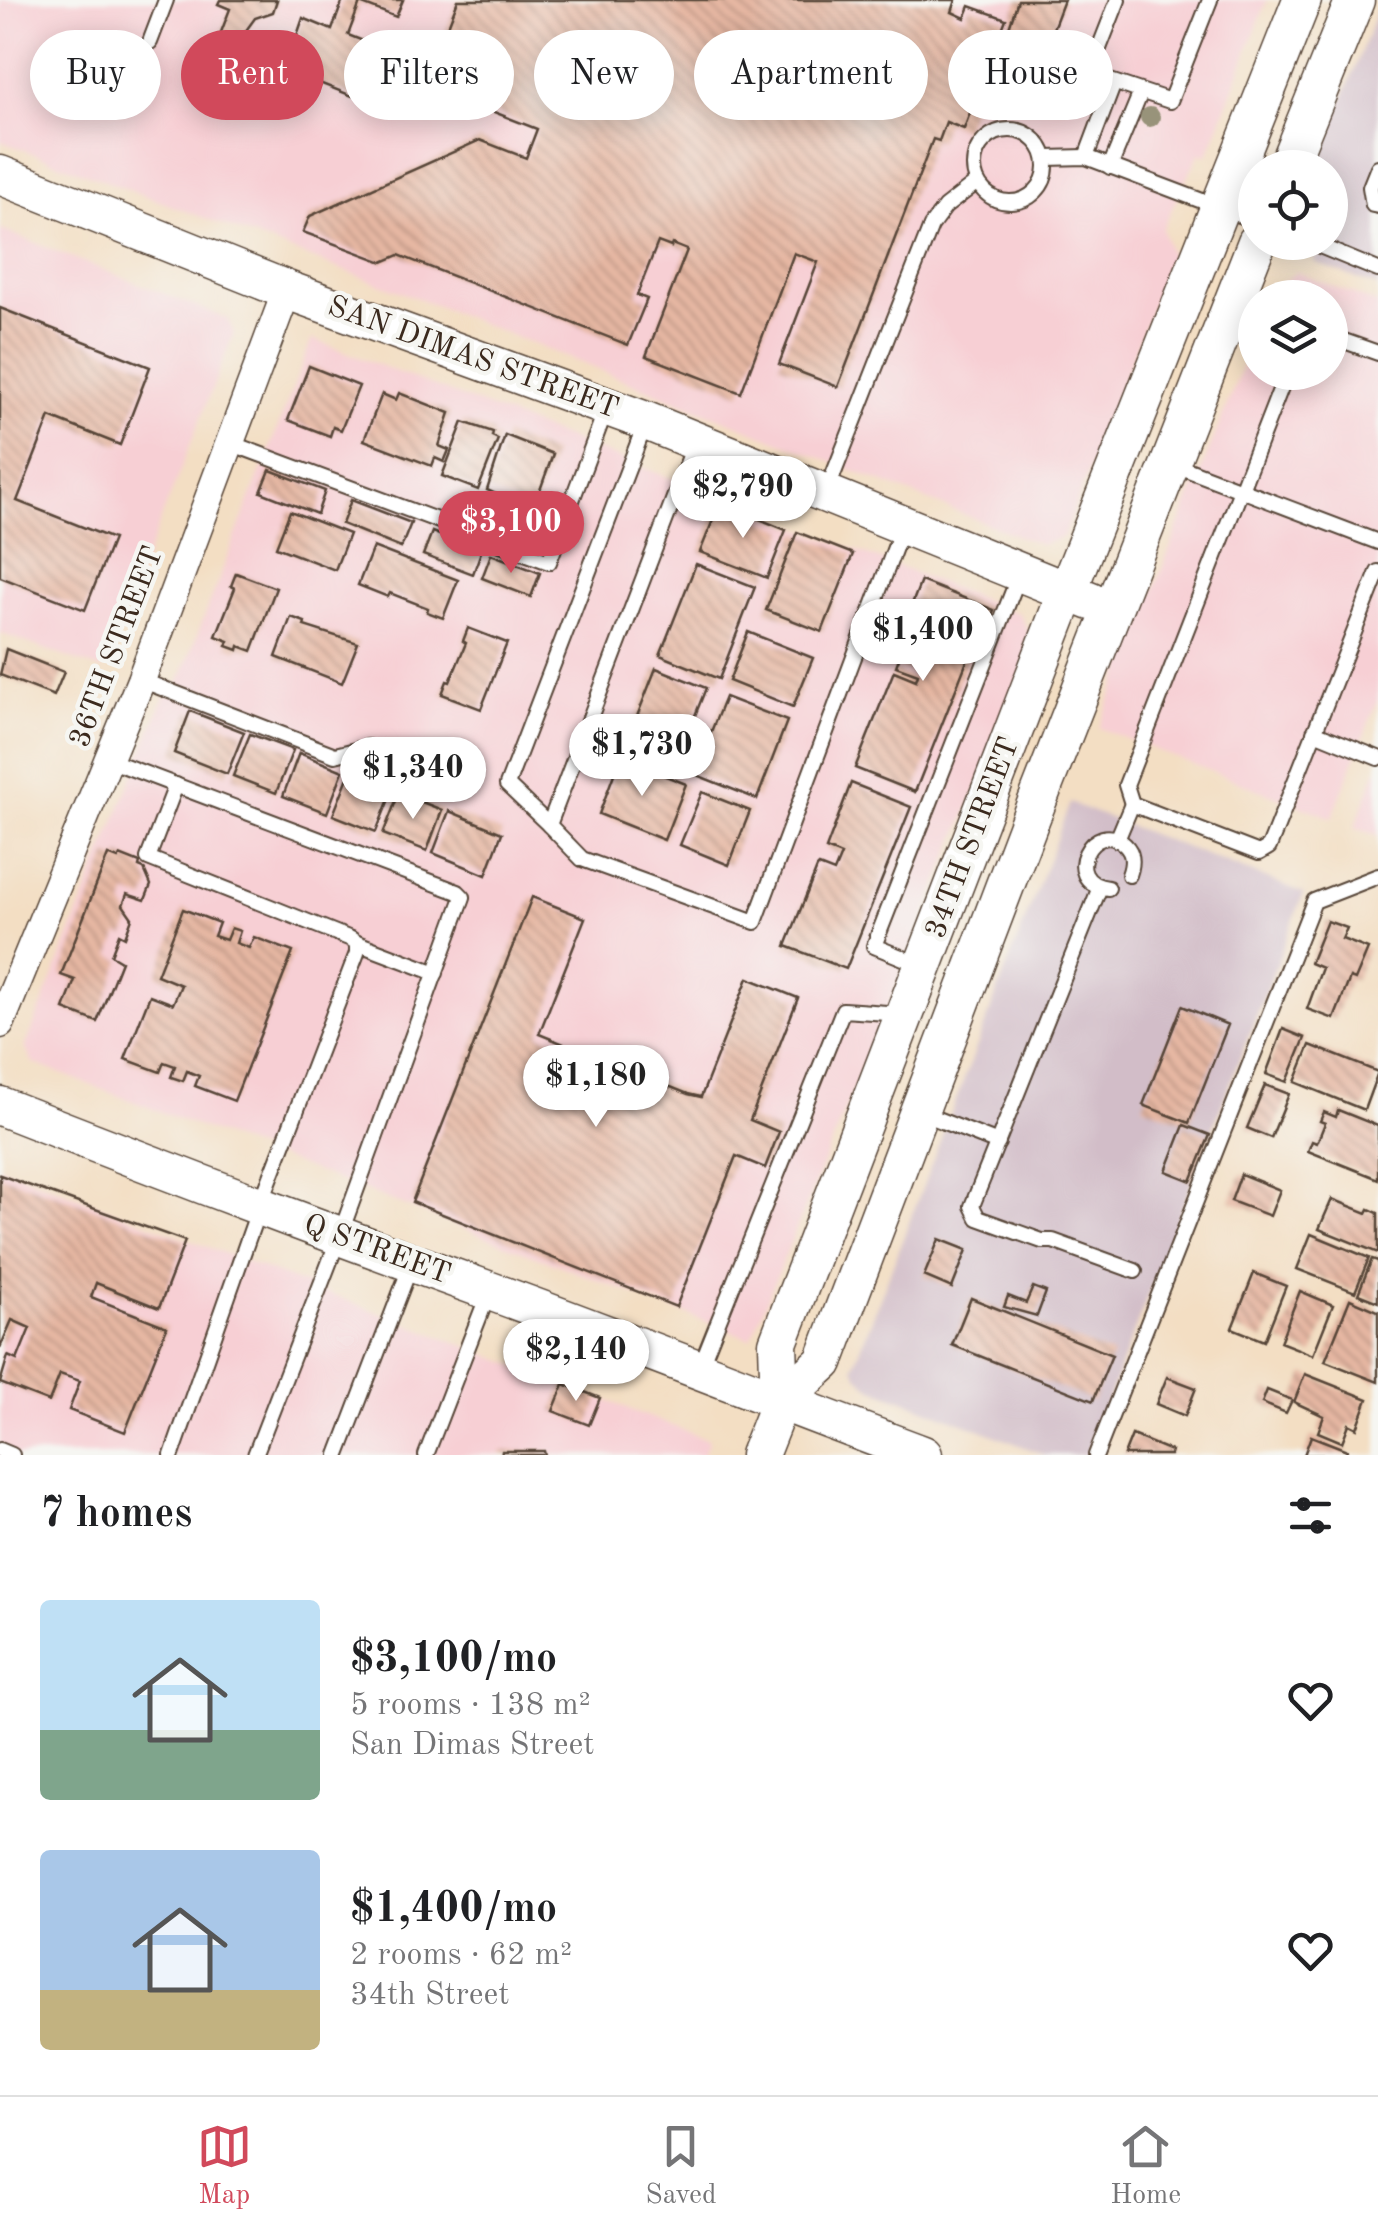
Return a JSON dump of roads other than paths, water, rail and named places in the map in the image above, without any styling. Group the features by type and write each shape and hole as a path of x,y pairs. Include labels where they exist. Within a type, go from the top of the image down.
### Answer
{"street":[{"name":"34TH STREET","path":"1257,150 1302,0"},
{"path":"1294,150 1355,0"},
{"name":"SAN DIMAS STREET","path":"0,174 287,290 646,421 1112,610"},
{"name":"34TH STREET","path":"759,1455 780,1402 778,1343 1068,592 1238,215"},
{"name":"34TH STREET","path":"780,1402 824,1362 1250,260"},
{"name":"36TH STREET","path":"0,1024 141,680 287,290"},
{"name":"Q STREET","path":"0,1106 259,1208 780,1402 869,1446 923,1455"}],"lane":[{"path":"155,30 166,0"},
{"path":"1118,0 1088,74 1170,102 1210,0"},
{"path":"1086,157 1114,83"},
{"path":"1110,167 1140,92"},
{"path":"1002,132 1024,134 1046,158 1042,183 1021,200 996,199 976,183 973,173 980,147 1002,132"},
{"path":"1046,158 1086,157 1238,215"},
{"path":"1378,167 1370,187 1378,206"},
{"path":"826,494 931,226 945,207 976,183"},
{"path":"1348,258 1378,270"},
{"path":"1348,343 1378,354"},
{"path":"1117,840 1132,804 1126,785 1280,390"},
{"path":"230,443 548,562 607,406"},
{"path":"646,421 507,785 582,859 755,922 903,525"},
{"path":"549,825 695,441"},
{"path":"1170,463 1378,542"},
{"path":"924,966 874,946 1021,572"},
{"path":"1132,804 1259,853 1269,846 1378,572"},
{"path":"141,680 335,755 368,747 441,775"},
{"path":"1314,732 1378,758"},
{"path":"108,760 463,897 340,1235 254,1455"},
{"path":"176,785 148,858 436,973"},
{"path":"1129,875 1129,850 1117,840 1102,839 1084,854 1087,878 1104,887 972,1206 978,1218 1135,1271"},
{"path":"1096,1455 1314,901 1378,876"},
{"path":"172,1455 188,1419 259,1208 357,953 357,944"},
{"path":"698,1372 842,1010 905,1014"},
{"path":"918,1112 998,1144"},
{"path":"338,1455 411,1265"},
{"path":"426,1455 489,1291"},
{"path":"0,1450 12,1455"}]}
